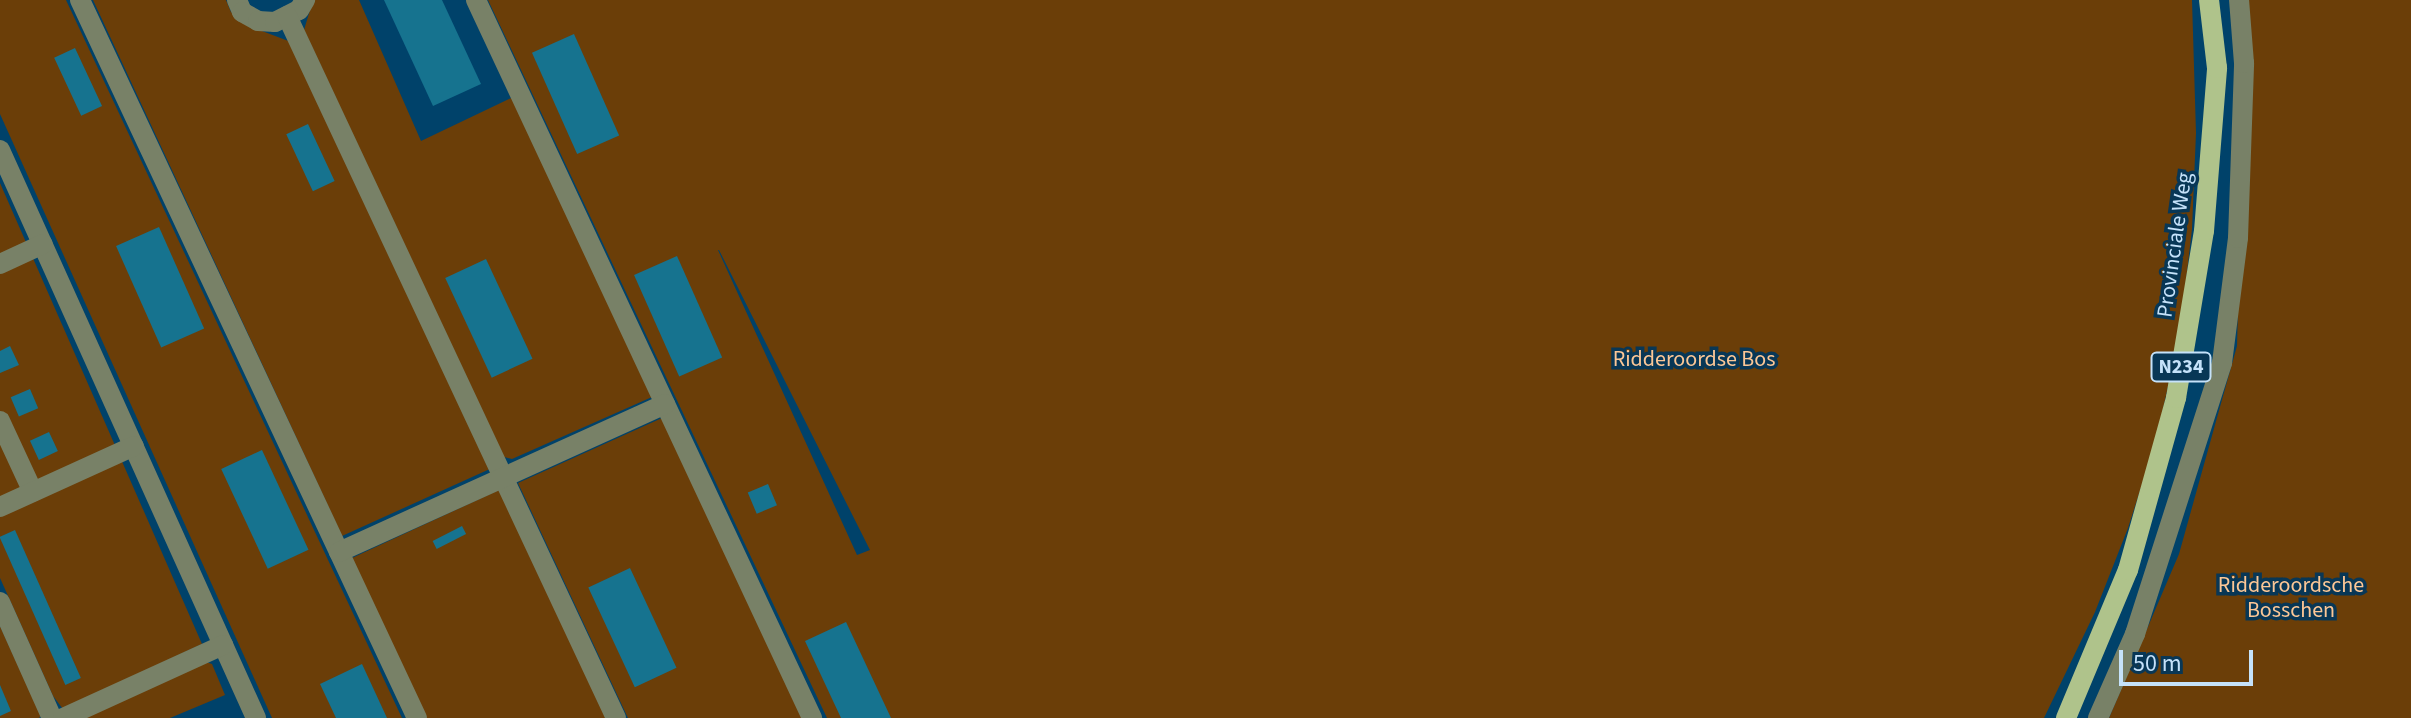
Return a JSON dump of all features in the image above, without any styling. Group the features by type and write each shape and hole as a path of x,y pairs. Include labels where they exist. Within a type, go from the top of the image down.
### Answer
{"main road":[{"name":"Provinciale Weg","path":"2066,718 2128,570 2176,398 2204,231 2217,68 2209,0"}],"street":[{"path":"80,0 417,718"},
{"path":"237,0 242,12 258,21 275,22 299,10 305,0"},
{"path":"476,0 812,718"},
{"path":"2098,718 2135,634 2222,363 2238,238 2244,63 2239,0"},
{"path":"287,16 616,718"},
{"path":"0,150 256,718"},
{"path":"0,264 43,244"},
{"path":"339,552 665,404"},
{"path":"0,421 33,492"},
{"path":"0,507 134,446"},
{"path":"0,602 52,718"},
{"path":"63,718 223,645"}],"green space":[{"path":"0,0 66,0 402,718 272,718 0,114"},
{"path":"93,0 226,0 231,12 262,31 291,42 492,468 342,536"},
{"path":"313,0 359,0 421,141 513,97 652,397 512,459 504,457 304,30"},
{"name":"Ridderoordse Bos","path":"488,0 2192,0 2196,133 2192,229 2180,332 2156,441 2128,528 2095,612 2044,718 827,718","holes":["719,250 870,550 857,555"]},
{"name":"Ridderoordsche Bosschen","path":"2246,0 2411,0 2411,718 2109,718 2179,554 2237,346"},
{"path":"0,183 202,644 63,709 53,696 0,578"},
{"path":"662,418 802,718 628,718 518,483"},
{"path":"501,489 610,718 426,718 352,558"},
{"path":"0,626 41,716 39,718 0,718"},
{"path":"206,662 212,664 225,695 170,718 84,718"}],"building":[{"path":"384,0 442,0 481,84 433,106"},
{"path":"574,34 619,135 577,154 532,53"},
{"path":"75,48 102,106 81,116 54,58"},
{"path":"308,124 335,181 313,191 286,134"},
{"path":"159,227 204,328 161,348 116,246"},
{"path":"677,256 722,357 679,377 634,275"},
{"path":"486,259 532,359 492,378 445,278"},
{"path":"10,346 19,365 0,373 0,351"},
{"path":"30,389 38,408 19,417 11,397"},
{"path":"49,432 58,451 39,460 30,441"},
{"path":"262,450 308,550 268,569 221,469"},
{"path":"768,484 777,505 757,514 748,493"},
{"path":"462,526 466,534 437,549 433,541"},
{"path":"15,530 81,678 65,685 0,538"},
{"path":"630,568 676,668 635,687 588,587"},
{"path":"846,622 891,718 841,718 805,641"},
{"path":"362,664 387,718 336,718 320,684"},
{"path":"0,685 11,711 0,716"}]}
